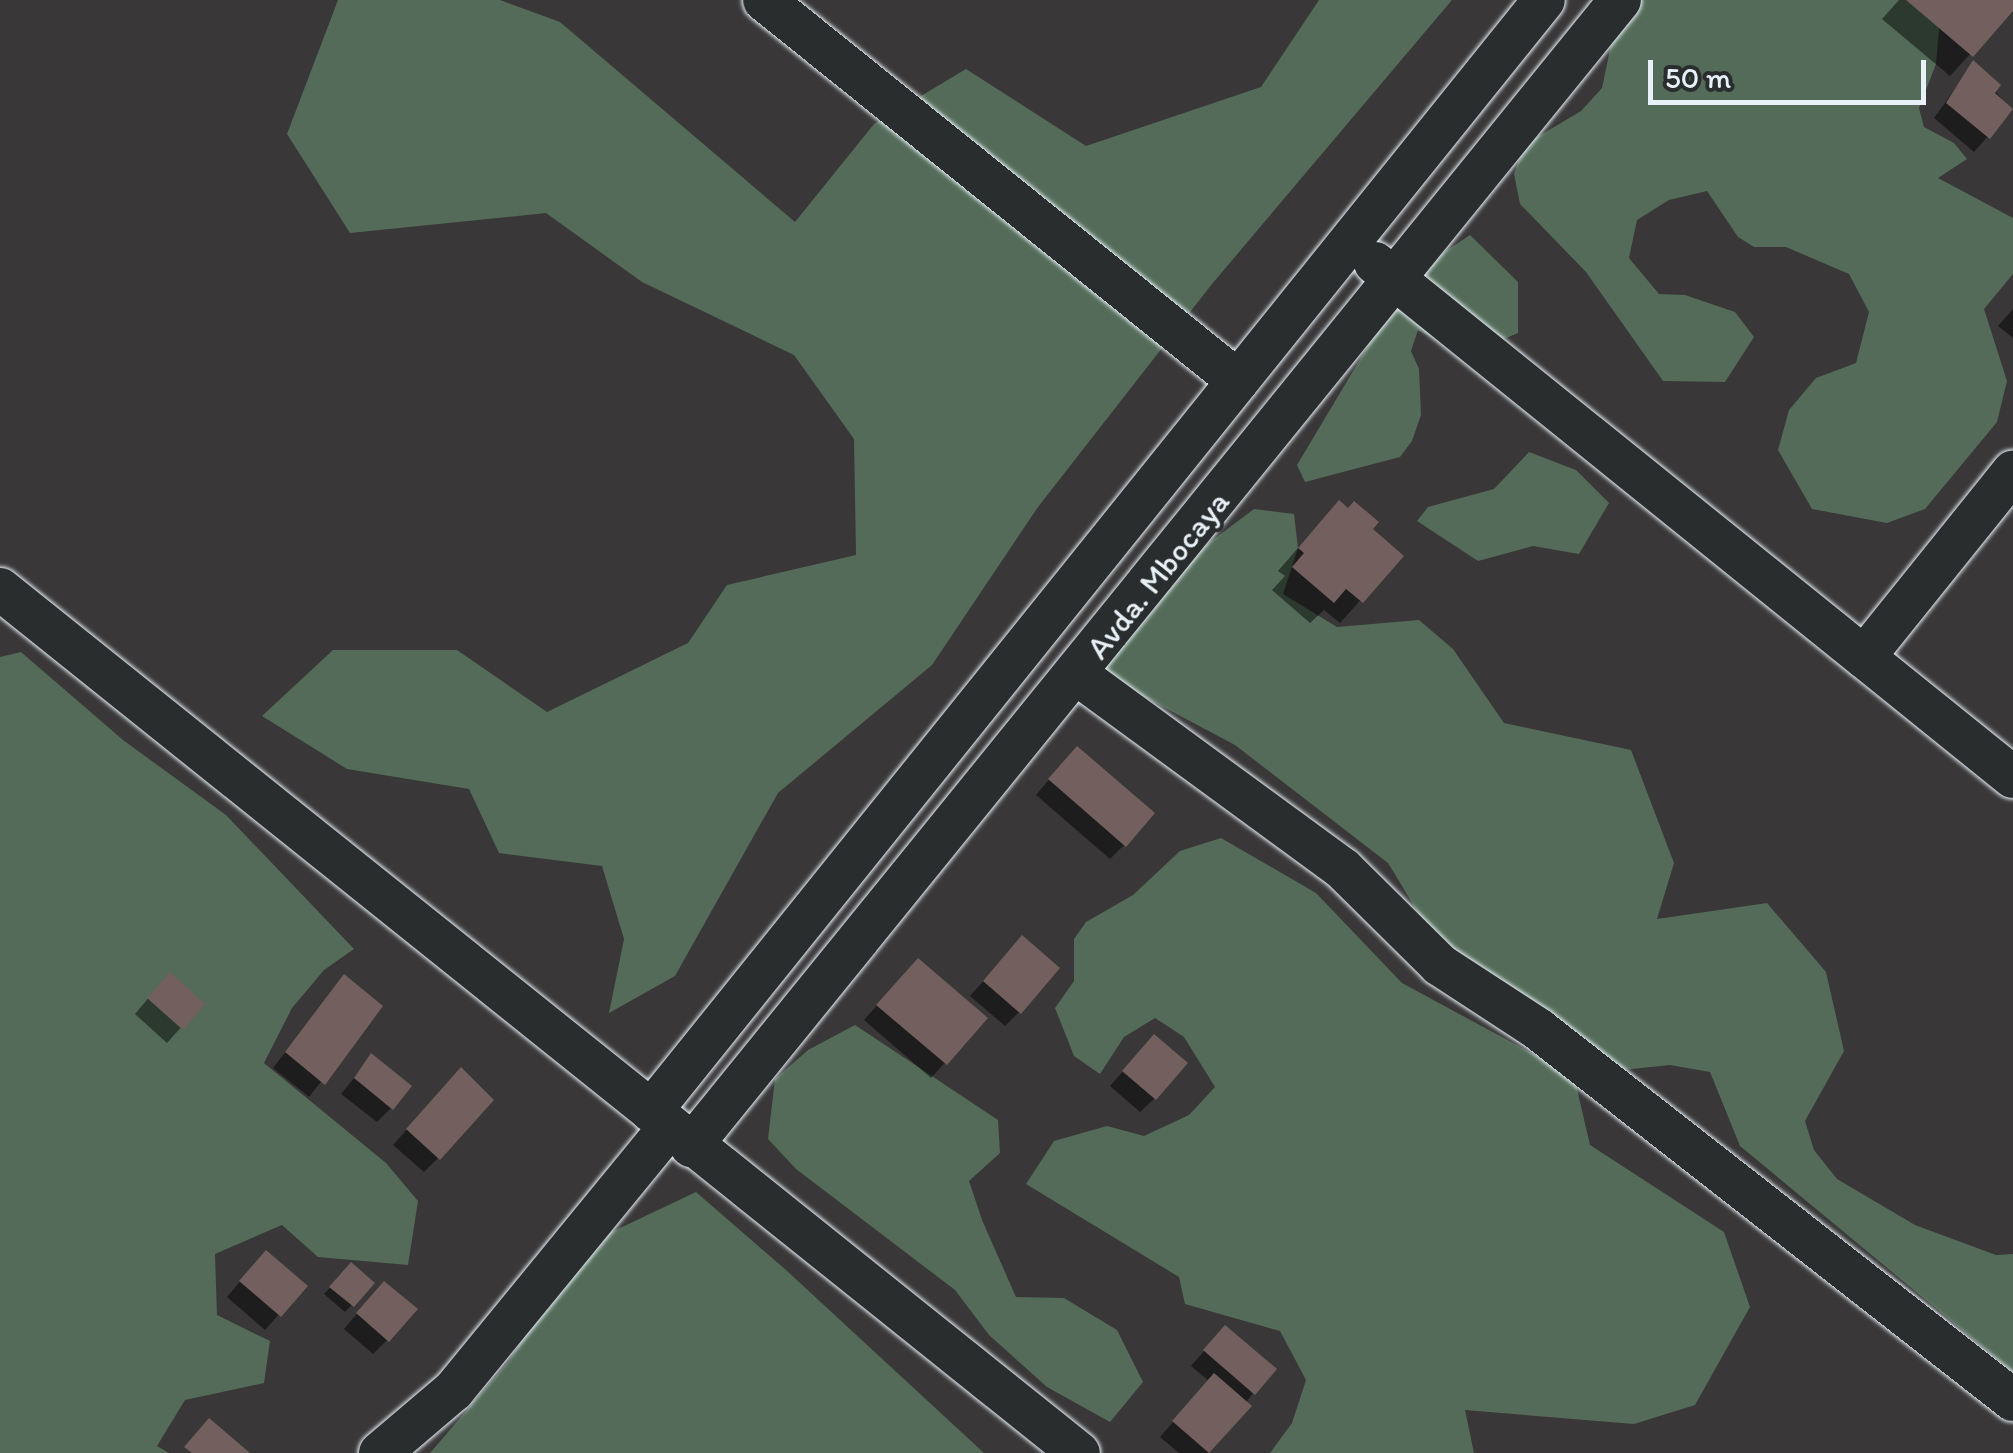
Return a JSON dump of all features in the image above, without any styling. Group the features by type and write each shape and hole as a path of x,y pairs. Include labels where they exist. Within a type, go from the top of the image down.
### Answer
{"street":[{"path":"764,0 1238,380"},
{"path":"380,1453 454,1390 670,1129 1238,380 1544,0"},
{"name":"Avda. Mbocaya","path":"670,1129 1078,676 1620,0"},
{"path":"1348,244 2013,777"},
{"path":"1864,657 2013,472"},
{"path":"0,590 1079,1453"},
{"path":"1078,676 1342,869 1440,966 1538,1029 2013,1400"}],"green space":[{"path":"338,0 500,0 560,22 795,222 874,124 966,69 1086,146 1261,87 1319,0 1452,0 1212,284 1038,507 932,665 778,793 675,976 609,1013 624,939 602,866 499,853 469,789 347,769 262,716 333,650 457,650 547,712 688,643 727,585 856,555 854,439 794,355 642,282 546,213 350,233 287,134"},
{"path":"1639,0 1931,0 1941,8 1936,64 1919,108 1924,127 1954,143 1967,159 1938,178 2013,218 2013,274 1984,309 2007,381 1997,422 1925,509 1887,523 1812,509 1778,450 1789,410 1816,378 1856,363 1869,312 1849,274 1786,247 1754,247 1738,237 1707,191 1669,200 1637,220 1629,258 1659,294 1685,295 1735,312 1754,337 1725,382 1663,381 1586,272 1520,204 1514,174 1524,145 1581,111 1602,88 1614,30"},
{"path":"1470,235 1518,282 1518,333 1466,355 1418,330 1411,351 1419,369 1421,415 1412,441 1400,457 1305,482 1297,465 1411,274"},
{"path":"1529,452 1576,470 1609,503 1579,554 1533,546 1478,561 1417,521 1428,507 1494,489"},
{"path":"1254,509 1294,514 1298,548 1283,594 1337,627 1419,620 1453,649 1504,723 1631,750 1674,863 1657,919 1767,903 1826,972 1844,1051 1805,1121 1814,1150 1837,1179 1915,1225 1996,1255 2013,1254 2013,1372 1740,1146 1710,1072 1670,1065 1622,1070 1518,996 1456,975 1388,863 1235,745 1105,676 1107,640 1154,584"},
{"path":"21,652 123,740 226,815 354,949 324,970 292,1008 264,1063 386,1163 418,1201 408,1265 318,1257 282,1225 215,1254 217,1315 270,1341 264,1383 185,1400 157,1446 169,1453 0,1453 0,657"},
{"path":"1221,838 1316,893 1402,983 1574,1076 1590,1145 1724,1232 1750,1307 1695,1405 1634,1424 1465,1410 1474,1453 1270,1453 1292,1423 1306,1380 1280,1331 1185,1304 1179,1277 1026,1184 1054,1141 1107,1126 1144,1136 1189,1115 1215,1087 1184,1037 1155,1018 1124,1037 1100,1074 1074,1056 1055,1008 1074,981 1074,939 1086,922 1133,895 1180,851"},
{"path":"855,1025 998,1120 1000,1153 969,1181 982,1220 1016,1297 1064,1298 1117,1330 1143,1382 1110,1422 1047,1387 989,1335 955,1290 796,1169 768,1139 775,1079 808,1050"},
{"path":"696,1192 984,1453 430,1453 509,1361 580,1247"}],"building":[{"path":"1906,0 2013,0 2013,11 1973,57"},
{"path":"1973,60 2001,85 1995,93 2013,109 1990,139 1946,103"},
{"path":"1339,500 1348,508 1354,501 1379,522 1373,529 1404,556 1363,603 1346,589 1334,603 1292,567 1304,553 1298,548"},
{"path":"1077,746 1155,813 1126,847 1048,779"},
{"path":"1022,935 1060,968 1021,1014 983,981"},
{"path":"918,958 988,1018 947,1065 876,1005"},
{"path":"170,972 205,1004 183,1030 147,998"},
{"path":"344,974 383,1006 325,1085 285,1052"},
{"path":"1154,1034 1188,1063 1156,1100 1122,1071"},
{"path":"371,1053 412,1086 393,1110 354,1078"},
{"path":"461,1067 494,1100 440,1160 406,1129"},
{"path":"266,1250 308,1286 281,1317 239,1281"},
{"path":"351,1262 375,1283 354,1307 329,1287"},
{"path":"384,1281 418,1309 389,1342 356,1313"},
{"path":"1225,1325 1277,1369 1255,1395 1203,1350"},
{"path":"1214,1373 1252,1406 1209,1453 1172,1421"},
{"path":"209,1418 250,1453 192,1453 184,1447"}]}
